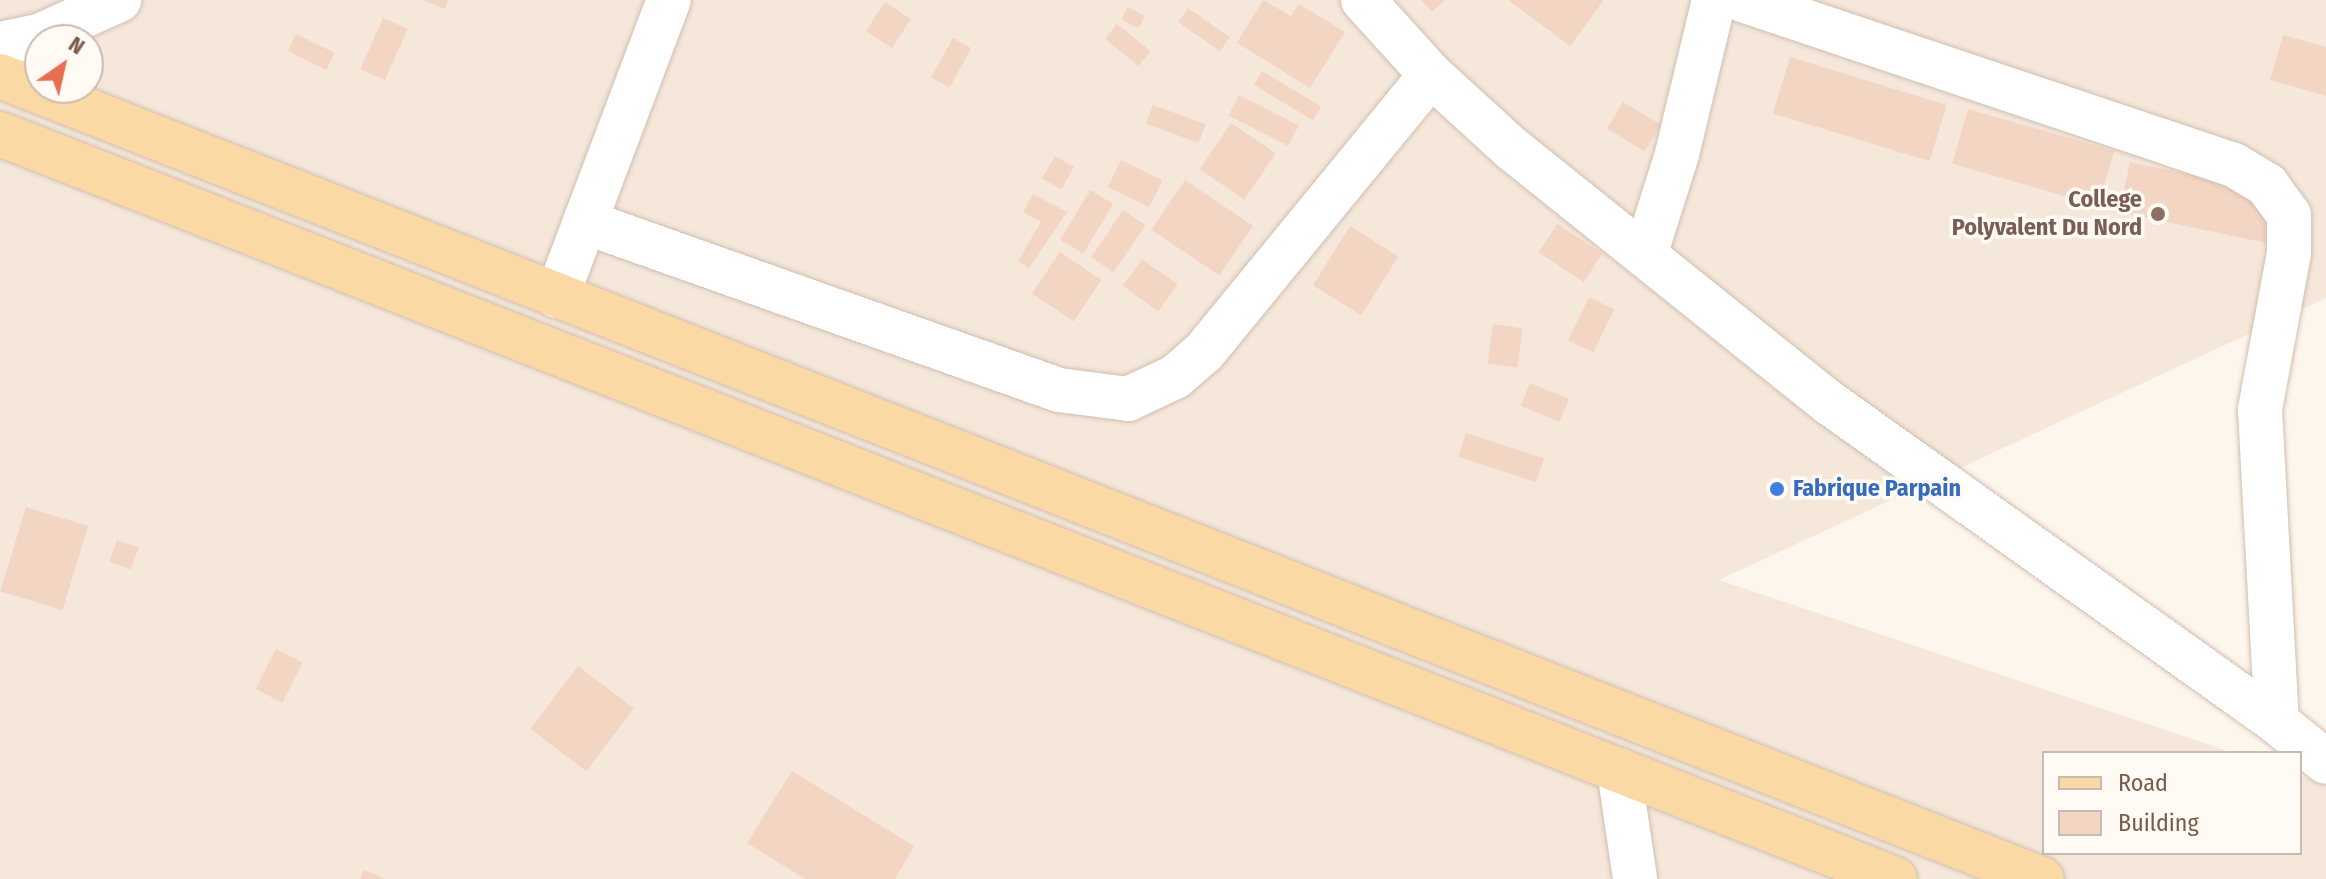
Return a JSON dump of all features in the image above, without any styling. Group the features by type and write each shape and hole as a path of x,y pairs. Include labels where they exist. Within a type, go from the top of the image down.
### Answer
{"main road":[{"path":"0,76 2042,879"},
{"path":"0,134 1895,879"}],"street":[{"path":"0,44 39,36 119,0"},
{"path":"557,296 669,0"},
{"path":"1363,0 1431,75 1511,148 1646,252 1831,404 2277,722 2326,762"},
{"path":"1646,252 1677,154 1714,0"},
{"path":"1742,0 2234,165 2267,185 2289,215 2289,253 2260,410 2277,722"},
{"path":"585,222 1059,390 1128,399 1175,377 1204,352 1431,75"},
{"path":"1619,770 1635,879"}],"shaded area":[{"path":"0,0 2326,0 2326,298 1719,580 2228,751 2042,751 2042,855 2302,855 2302,776 2326,784 2326,879 0,879"}],"building":[{"path":"422,0 448,0 445,9"},
{"path":"1263,0 1291,16 1299,4 1345,32 1310,88 1237,43"},
{"path":"1421,0 1445,0 1432,12"},
{"path":"1508,0 1604,0 1570,46"},
{"path":"885,2 911,19 892,48 866,31"},
{"path":"1128,7 1145,16 1138,28 1121,19"},
{"path":"1188,8 1230,37 1220,51 1178,22"},
{"path":"383,18 408,29 385,80 360,69"},
{"path":"1117,24 1150,51 1138,66 1105,39"},
{"path":"296,34 335,53 326,70 288,51"},
{"path":"2283,35 2326,47 2326,96 2270,80"},
{"path":"953,38 971,48 950,88 931,77"},
{"path":"1790,57 1947,105 1930,161 1773,113"},
{"path":"1262,71 1321,107 1313,120 1254,85"},
{"path":"1239,95 1299,125 1288,146 1229,115"},
{"path":"1623,102 1661,125 1645,151 1607,129"},
{"path":"1153,105 1206,124 1199,143 1146,124"},
{"path":"1968,109 2114,151 2098,206 1952,164"},
{"path":"1231,123 1276,153 1244,200 1200,169"},
{"path":"1055,156 1074,167 1061,190 1042,179"},
{"path":"1121,160 1162,180 1149,207 1108,187"},
{"path":"2130,162 2277,193 2266,243 2119,212"},
{"path":"1185,180 1253,226 1219,276 1151,230"},
{"path":"1090,190 1113,204 1083,254 1060,240"},
{"path":"1033,194 1067,212 1029,268 1018,261 1041,222 1023,212"},
{"path":"1123,210 1145,225 1114,272 1091,257"},
{"path":"1557,224 1602,253 1584,282 1538,253"},
{"path":"1350,226 1398,256 1361,316 1313,285"},
{"path":"1060,252 1101,280 1073,321 1032,293"},
{"path":"1142,259 1178,285 1158,312 1123,286"},
{"path":"1589,297 1614,309 1593,352 1568,340"},
{"path":"1493,324 1523,328 1517,368 1487,364"},
{"path":"1530,383 1569,399 1560,422 1521,406"},
{"path":"1466,433 1544,458 1536,482 1458,457"},
{"path":"26,507 88,526 62,610 0,591"},
{"path":"117,540 139,548 131,569 109,562"},
{"path":"276,649 303,663 282,703 256,689"},
{"path":"578,666 634,708 586,771 530,729"},
{"path":"792,771 914,846 895,879 805,879 747,843"},
{"path":"364,870 385,879 360,879"}],"place":[{"name":"College Polyvalent Du Nord","path":"2158,214"},
{"name":"Fabrique Parpain","path":"1777,489"}]}
